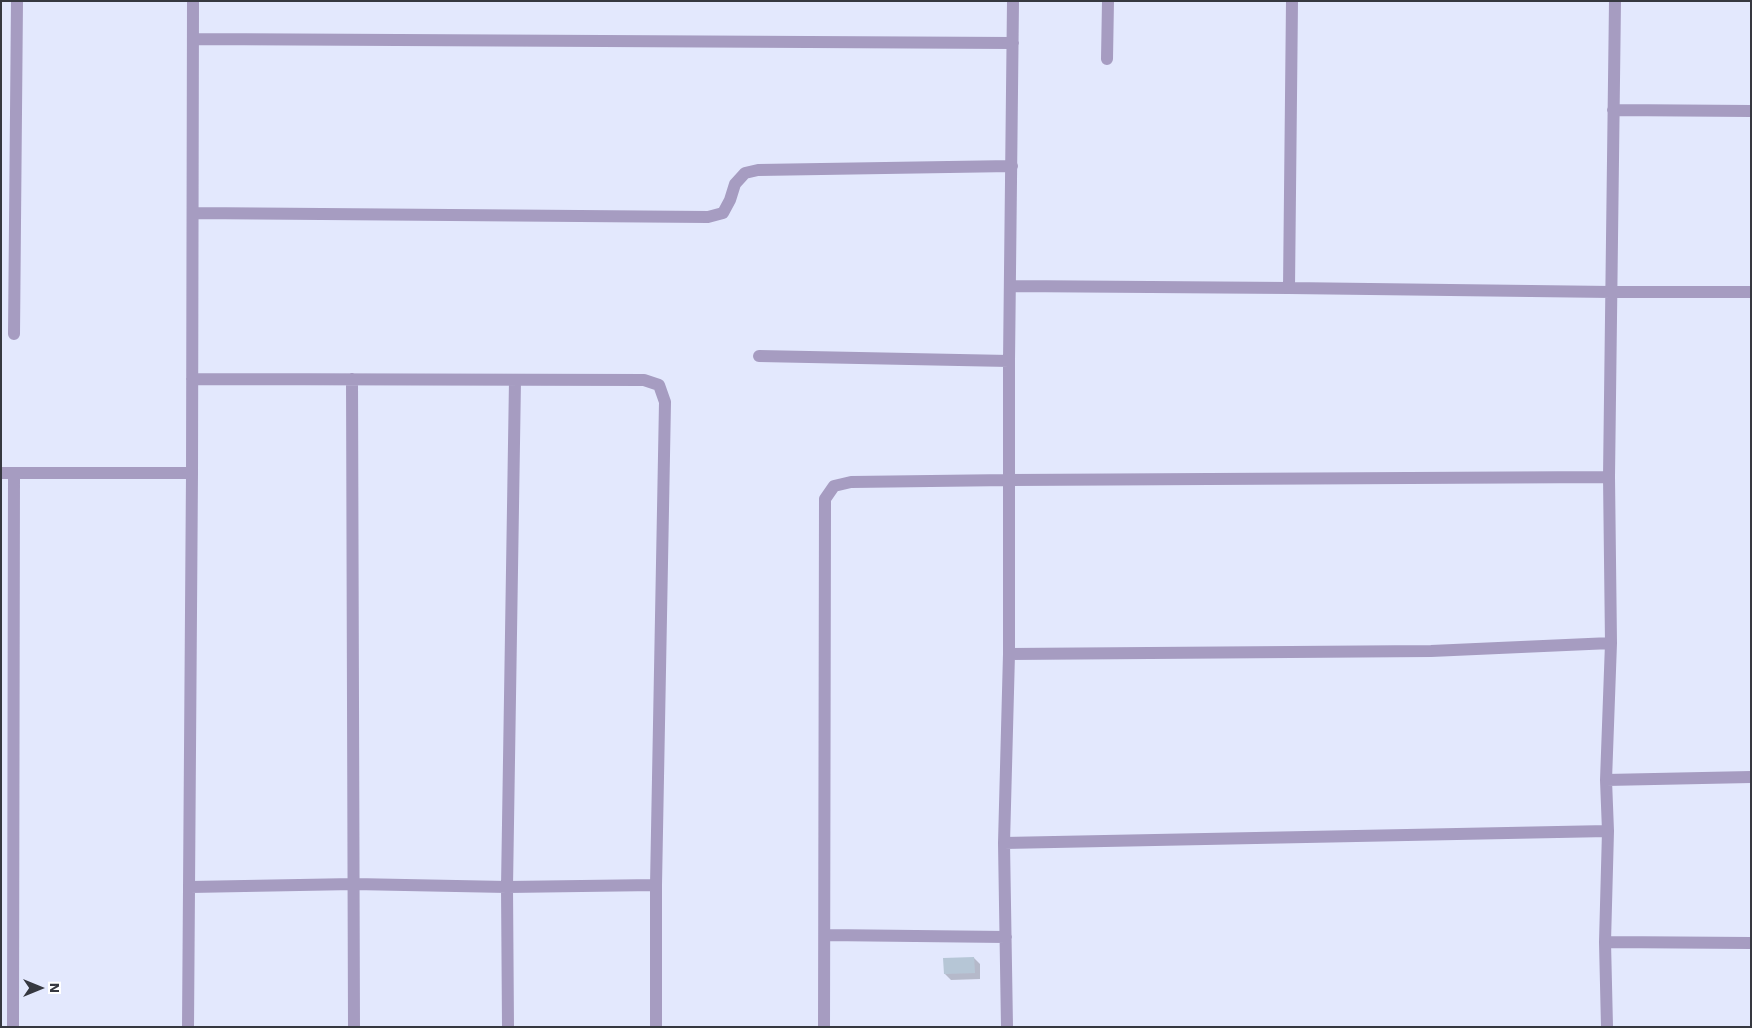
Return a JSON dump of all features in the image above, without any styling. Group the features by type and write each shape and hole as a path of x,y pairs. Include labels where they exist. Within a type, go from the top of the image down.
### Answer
{"street":[{"path":"14,334 17,1"},
{"path":"188,1027 193,1"},
{"path":"1007,1027 1004,843 1010,480 1009,361 1013,1"},
{"path":"1107,59 1108,1"},
{"path":"1289,288 1292,1"},
{"path":"1607,1027 1605,942 1608,831 1606,780 1611,643 1609,478 1615,1"},
{"path":"193,39 1013,44"},
{"path":"1613,110 1751,111"},
{"path":"193,213 708,217 723,213 735,184 745,173 758,170 1012,166"},
{"path":"1011,286 1751,292"},
{"path":"759,356 1009,361"},
{"path":"192,379 644,380 659,384 665,402 656,885 656,1027"},
{"path":"352,379 354,1027"},
{"path":"508,1027 507,887 515,380"},
{"path":"13,1027 8,473 192,472"},
{"path":"824,1027 825,499 834,486 851,482 1010,480 1609,478"},
{"path":"1008,654 1431,651 1611,643"},
{"path":"1606,780 1751,777"},
{"path":"1004,843 1608,831"},
{"path":"190,887 354,884 507,887 656,885"},
{"path":"825,935 1006,937"},
{"path":"1605,942 1751,943"}],"building":[{"path":"974,957 975,973 944,974 943,958"}]}
